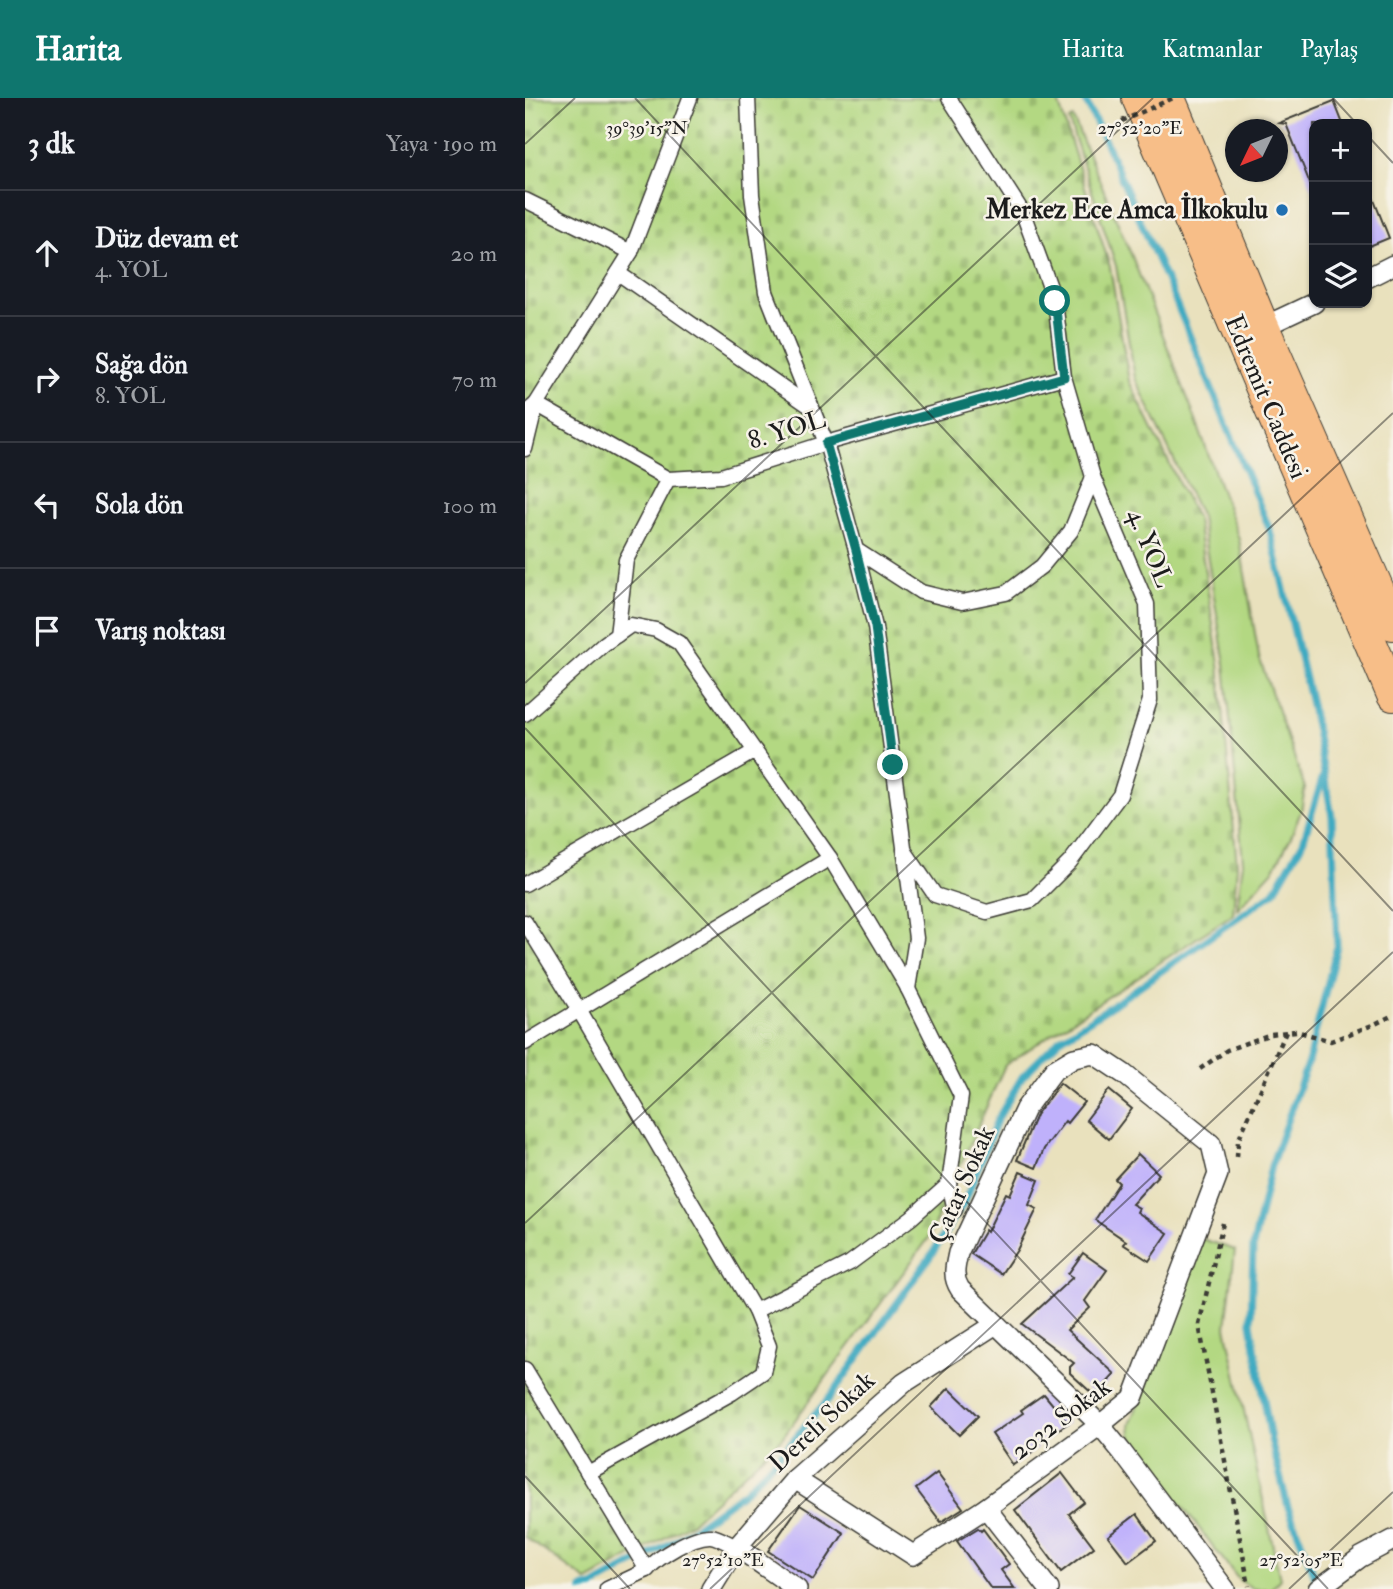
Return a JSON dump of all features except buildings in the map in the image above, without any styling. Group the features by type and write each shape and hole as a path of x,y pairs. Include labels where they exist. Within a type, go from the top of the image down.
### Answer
{"highway":[{"name":"Edremit Caddesi","path":"1171,98 1263,327 1393,624"},
{"name":"Edremit Caddesi","path":"1130,109 1393,695"}],"street":[{"path":"525,449 531,408 631,251 690,98"},
{"path":"748,98 752,195 766,292 826,443 875,627 916,938 908,989"},
{"name":"4. YOL","path":"904,850 935,895 987,912 1033,900 1070,862 1120,795 1150,700 1147,604 1093,477 1064,377 1055,301 1023,213 949,98"},
{"path":"525,200 631,251"},
{"path":"1372,276 1393,265"},
{"path":"618,273 811,407"},
{"path":"1263,327 1309,305"},
{"name":"8. YOL","path":"668,479 721,476 826,443 1064,377"},
{"path":"531,408 668,479 627,560 617,635"},
{"path":"856,550 921,592 961,602 1006,593 1042,566 1071,531 1093,477"},
{"path":"525,714 604,644 631,625 656,630 679,643 830,858 908,989 961,1096 949,1184 955,1210"},
{"path":"525,884 755,751"},
{"path":"525,1042 830,858"},
{"path":"525,922 755,1311 769,1346 763,1372 732,1393 588,1473"},
{"name":"Çatar Sokak","path":"1211,1144 1124,1074 1094,1054 1074,1058 1054,1070 1025,1109 958,1253 954,1273 955,1283 960,1289 1100,1425 1225,1589"},
{"name":"2032 Sokak","path":"795,1479 913,1555 986,1508 1100,1425 1133,1398 1218,1174 1211,1144"},
{"path":"755,1311 850,1262 911,1218 949,1184"},
{"name":"Dereli Sokak","path":"711,1589 737,1547 795,1479 904,1383 996,1324"},
{"path":"525,1369 642,1563"},
{"path":"986,1508 1049,1589"},
{"path":"607,1589 642,1563 654,1562 696,1538 713,1536 737,1547 797,1589"},
{"path":"1318,1589 1361,1557 1393,1540"}],"path":[{"path":"1130,109 1171,98"},
{"path":"1200,1069 1227,1050 1271,1034 1296,1031 1331,1041 1393,1015"},
{"path":"1199,1325 1249,1586"}],"green space":[{"path":"525,98 1057,98 1110,267 1129,381 1197,520 1219,664 1237,865 1233,914 1005,1065 928,1239 781,1439 691,1523 587,1581 525,1537"},
{"path":"1073,118 1131,254 1239,539 1259,657 1305,788 1301,811 1274,869 1237,909 1243,862 1225,664 1201,517 1135,378 1116,266 1069,120"},
{"path":"1202,1239 1235,1250 1226,1327 1280,1579 1271,1589 1254,1589 1239,1580 1145,1458 1131,1435 1130,1425"}],"waterway":[{"path":"1084,98 1172,293 1270,530 1311,704 1332,816 1337,946 1308,1062 1271,1166 1253,1246 1251,1323 1271,1440 1288,1507 1318,1585"},
{"path":"582,1589 594,1586 682,1537 745,1491 781,1454 830,1397 932,1254 965,1201 997,1120 1022,1077 1059,1040 1274,892 1303,842 1323,776"}],"place":[{"name":"Merkez Ece Amca İlkokulu","path":"1282,210"}],"route":[{"path":"893,765 875,627 826,443 1064,377 1055,301"}]}
